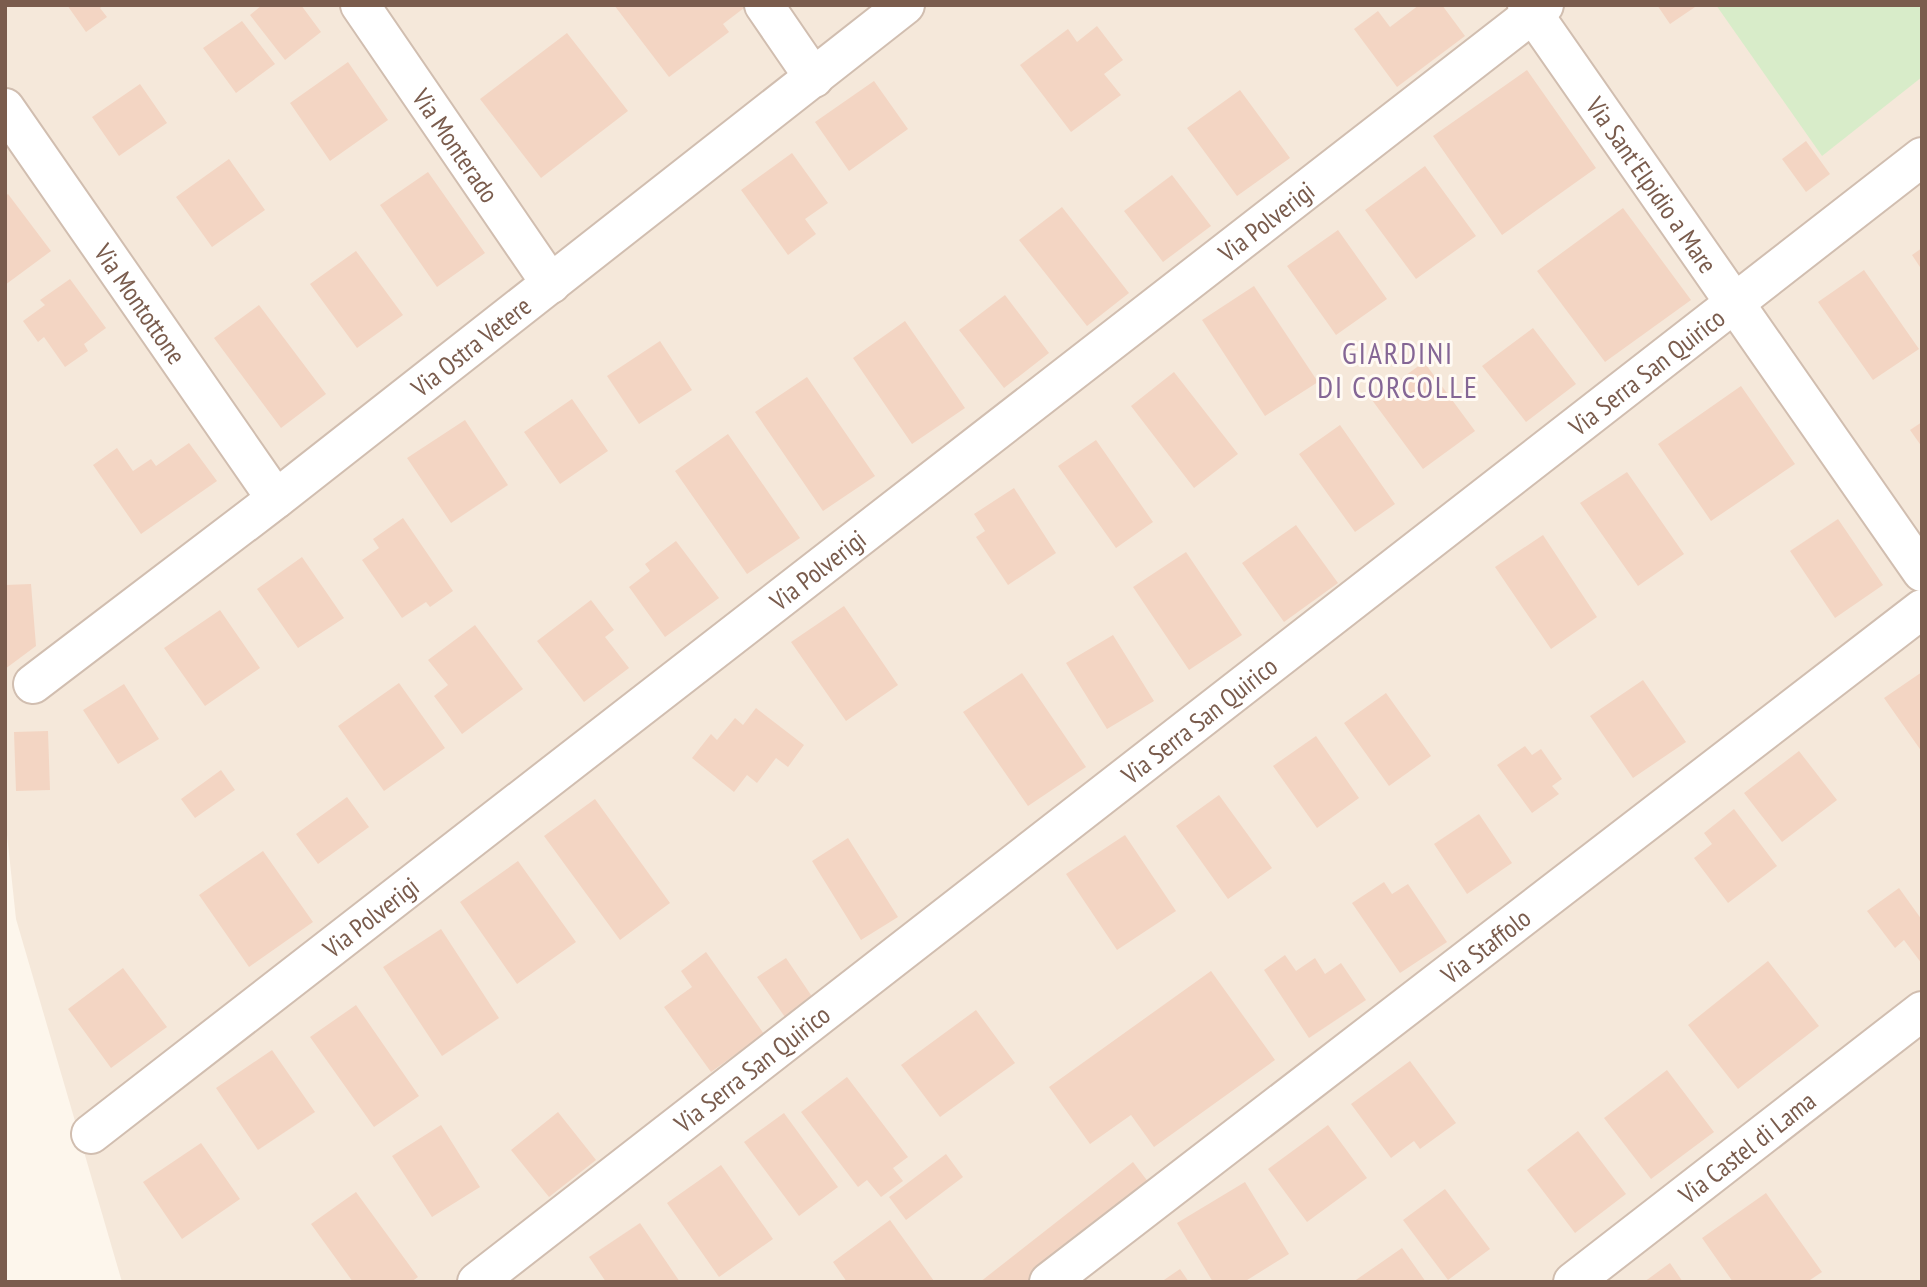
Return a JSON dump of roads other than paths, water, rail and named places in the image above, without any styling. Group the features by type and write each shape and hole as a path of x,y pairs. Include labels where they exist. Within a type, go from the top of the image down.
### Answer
{"street":[{"name":"Via Monterado","path":"360,5 551,284"},
{"path":"764,5 814,78"},
{"name":"Via Ostra Vetere","path":"33,684 276,499 905,5"},
{"name":"Via Sant'Elpidio a Mare","path":"1535,8 1734,303 1922,572"},
{"name":"Via Polverigi","path":"91,1134 1535,8"},
{"name":"Via Montottone","path":"5,108 276,499"},
{"name":"Via Serra San Quirico","path":"477,1282 1922,157"},
{"name":"Via Staffolo","path":"1049,1282 1922,609"},
{"name":"Via Castel di Lama","path":"1573,1282 1922,1011"}],"district":[{"name":"GIARDINI DI CORCOLLE","path":"1398,369"}]}
